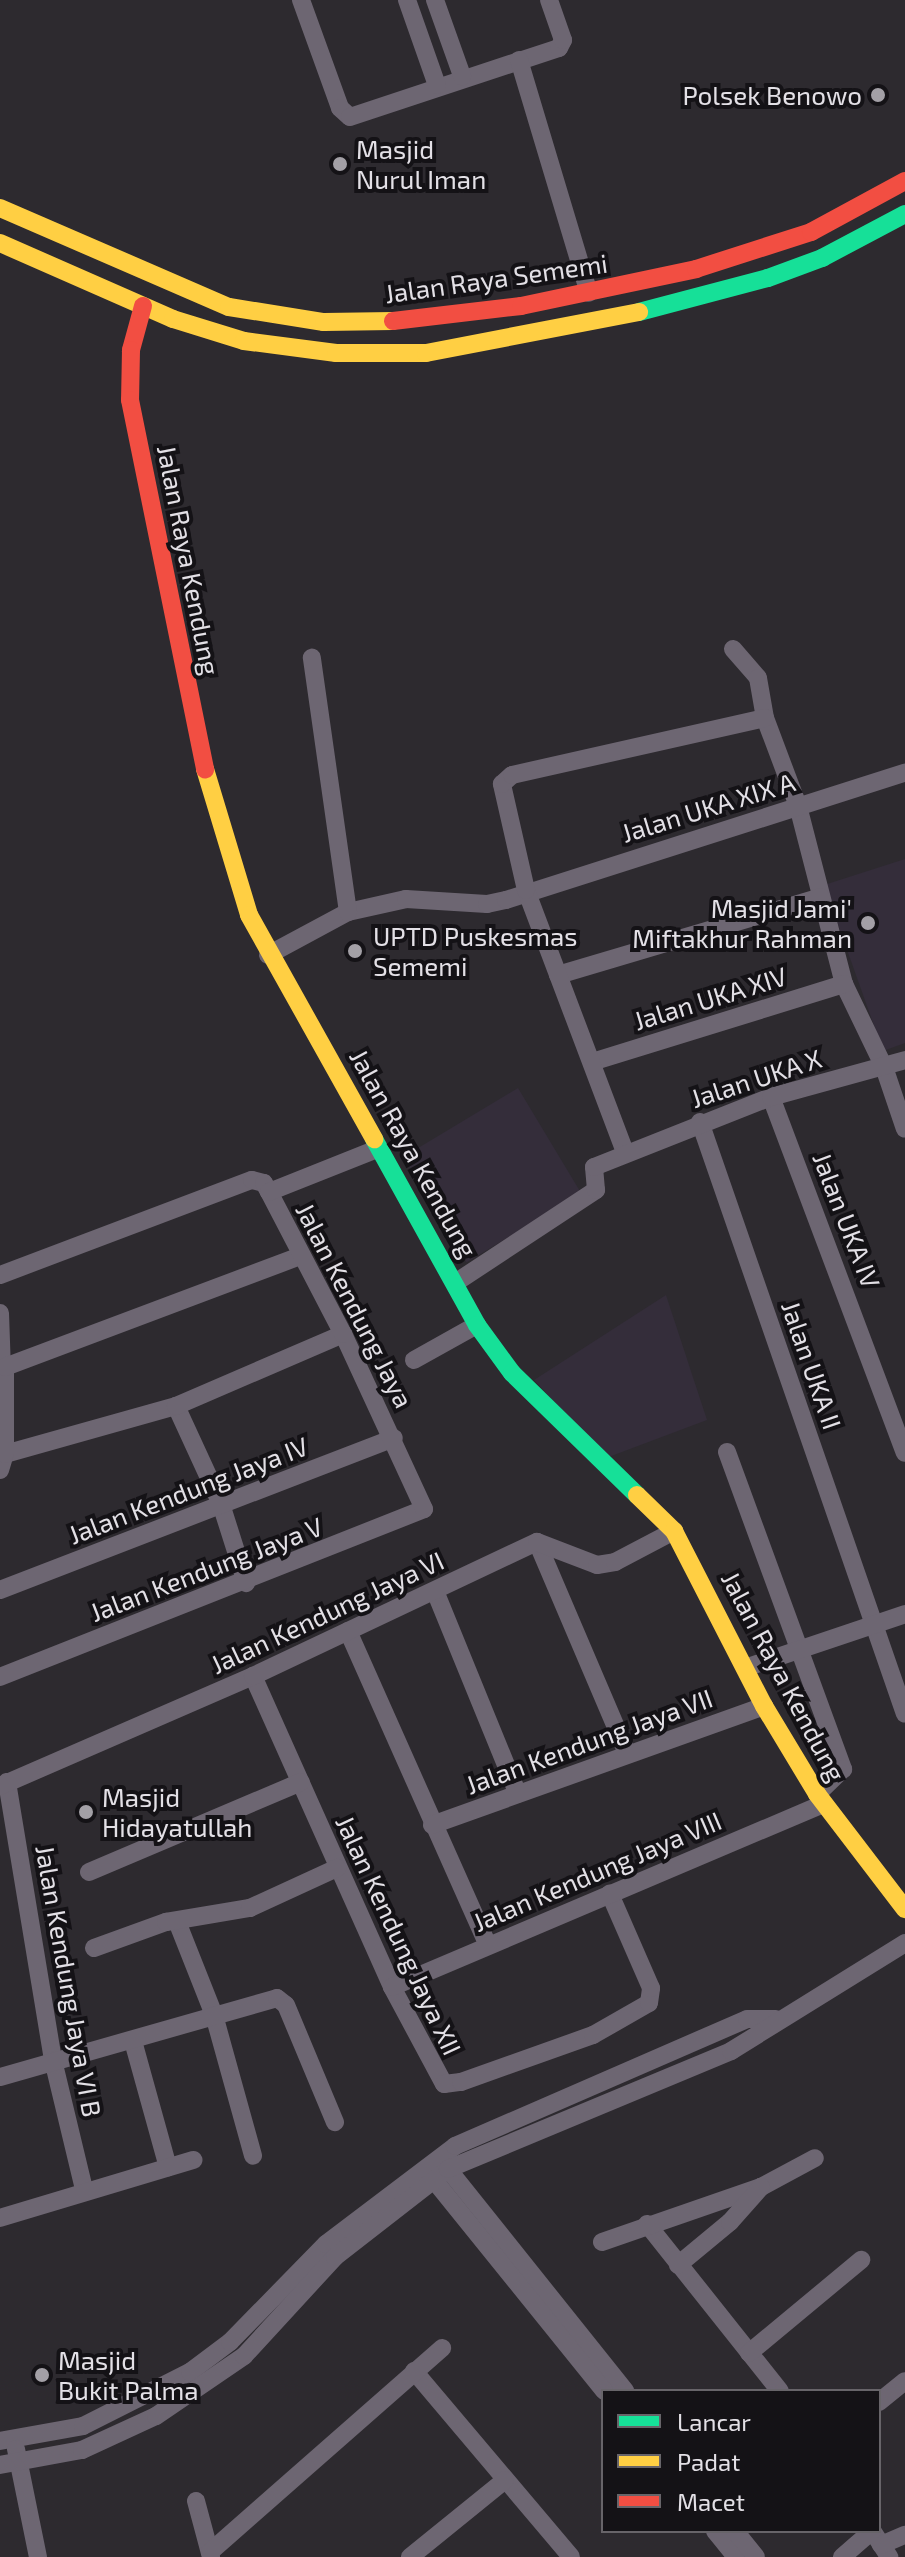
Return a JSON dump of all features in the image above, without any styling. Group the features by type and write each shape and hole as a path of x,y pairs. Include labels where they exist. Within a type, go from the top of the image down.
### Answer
{"main road":[{"name":"Jalan Raya Sememi","path":"0,208 186,293 273,318 403,321 589,293 696,269 811,232 905,181"},
{"path":"0,243 143,306 244,341 281,348 426,353 603,321 703,295 822,258 905,214"},
{"path":"696,269 703,295"},
{"name":"Jalan Raya Kendung","path":"143,306 131,350 130,400 212,806 268,955 335,1060 377,1149 477,1325 512,1373 674,1531 764,1706 820,1799 905,1909"}],"street":[{"path":"301,0 345,114 562,44 549,0"},
{"path":"407,0 437,85"},
{"path":"435,0 462,76"},
{"path":"519,60 589,293"},
{"path":"733,649 758,678 765,718 798,806 844,984 884,1067 905,1129"},
{"path":"312,658 348,912"},
{"path":"625,1152 526,890 502,791 505,780 765,718"},
{"name":"Jalan UKA XIX A","path":"268,955 348,912 406,899 463,902 506,900 526,890 905,773"},
{"path":"558,975 821,897"},
{"name":"Jalan UKA XIV","path":"592,1062 844,984"},
{"name":"Jalan UKA X","path":"455,1283 596,1190 594,1167 700,1122 771,1097 905,1060"},
{"name":"Jalan UKA IV","path":"771,1097 905,1453"},
{"name":"Jalan UKA II","path":"700,1122 905,1714"},
{"name":"Jalan Kendung Jaya","path":"377,1149 269,1192 343,1334 425,1504"},
{"path":"0,1275 252,1180 264,1183 269,1192"},
{"path":"2,1369 101,1335 300,1256"},
{"path":"0,1313 2,1462 176,1406 343,1334"},
{"path":"414,1360 477,1325"},
{"path":"176,1406 221,1504 246,1583"},
{"name":"Jalan Kendung Jaya IV","path":"0,1590 394,1438"},
{"path":"727,1452 796,1651 843,1769 820,1799"},
{"name":"Jalan Kendung Jaya V","path":"0,1677 421,1513 425,1504"},
{"path":"537,1542 597,1565 615,1562 674,1531"},
{"path":"537,1542 627,1753"},
{"name":"Jalan Kendung Jaya VI","path":"4,1784 253,1676 537,1542"},
{"path":"435,1591 518,1794"},
{"path":"745,1668 905,1614"},
{"path":"348,1631 488,1945"},
{"name":"Jalan Kendung Jaya XII","path":"253,1676 337,1868 437,2079 449,2084 593,2035 643,2009 651,1988 610,1894"},
{"name":"Jalan Kendung Jaya VII","path":"432,1825 764,1706"},
{"path":"89,1872 301,1782"},
{"name":"Jalan Kendung Jaya VI B","path":"4,1784 53,2060 84,2189"},
{"name":"Jalan Kendung Jaya VIII","path":"392,1987 610,1894 820,1799"},
{"path":"94,1948 166,1922 178,1924 250,1908 337,1868"},
{"path":"178,1924 214,2015 253,2156"},
{"path":"38,2557 7,2463 7,2440 83,2426 149,2397 230,2342 326,2244 426,2164 566,2108 731,2051 755,2039 776,2019 905,1943"},
{"path":"0,2077 53,2060 133,2041 214,2015 281,2000 335,2122"},
{"path":"133,2041 168,2167"},
{"path":"7,2463 82,2450 156,2416 244,2356 335,2257 441,2174 566,2108"},
{"path":"602,2242 761,2187 815,2158"},
{"path":"0,2218 84,2189 193,2160"},
{"path":"441,2174 602,2389"},
{"path":"441,2174 623,2389"},
{"path":"678,2265 730,2222 761,2187"},
{"path":"647,2224 778,2389"},
{"path":"749,2353 861,2260"},
{"path":"230,2342 244,2356"},
{"path":"196,2501 211,2554 442,2348"},
{"path":"414,2371 571,2557"},
{"path":"881,2400 905,2381"},
{"path":"410,2557 505,2480"},
{"path":"717,2533 736,2557"},
{"path":"737,2533 756,2557"},
{"path":"842,2557 879,2541 905,2535"}],"shaded area":[{"path":"905,859 905,1043 883,1051 824,885"},
{"path":"518,1088 581,1193 466,1262 403,1157"},
{"path":"666,1295 707,1420 606,1458 534,1380"}],"traffic: fast":[{"path":"639,312 768,278 822,258 905,214"},
{"path":"374,1139 477,1325 512,1373 637,1495"}],"traffic: slow":[{"path":"0,208 229,307 324,322 393,321"},
{"path":"0,243 173,319 244,341 336,353 426,353 639,312"},
{"path":"205,769 249,915 374,1139"},
{"path":"637,1495 674,1531 764,1706 817,1794 905,1909"}],"traffic: jam":[{"path":"393,321 521,306 696,269 811,232 905,181"},
{"path":"143,306 131,350 130,400 205,769"}],"place":[{"name":"Polsek Benowo","path":"878,95"},
{"name":"Masjid Nurul Iman","path":"340,164"},
{"name":"Masjid Jami' Miftakhur Rahman","path":"868,923"},
{"name":"UPTD Puskesmas Sememi","path":"355,951"},
{"name":"Masjid Hidayatullah","path":"86,1812"},
{"name":"Masjid Bukit Palma","path":"42,2375"}]}
